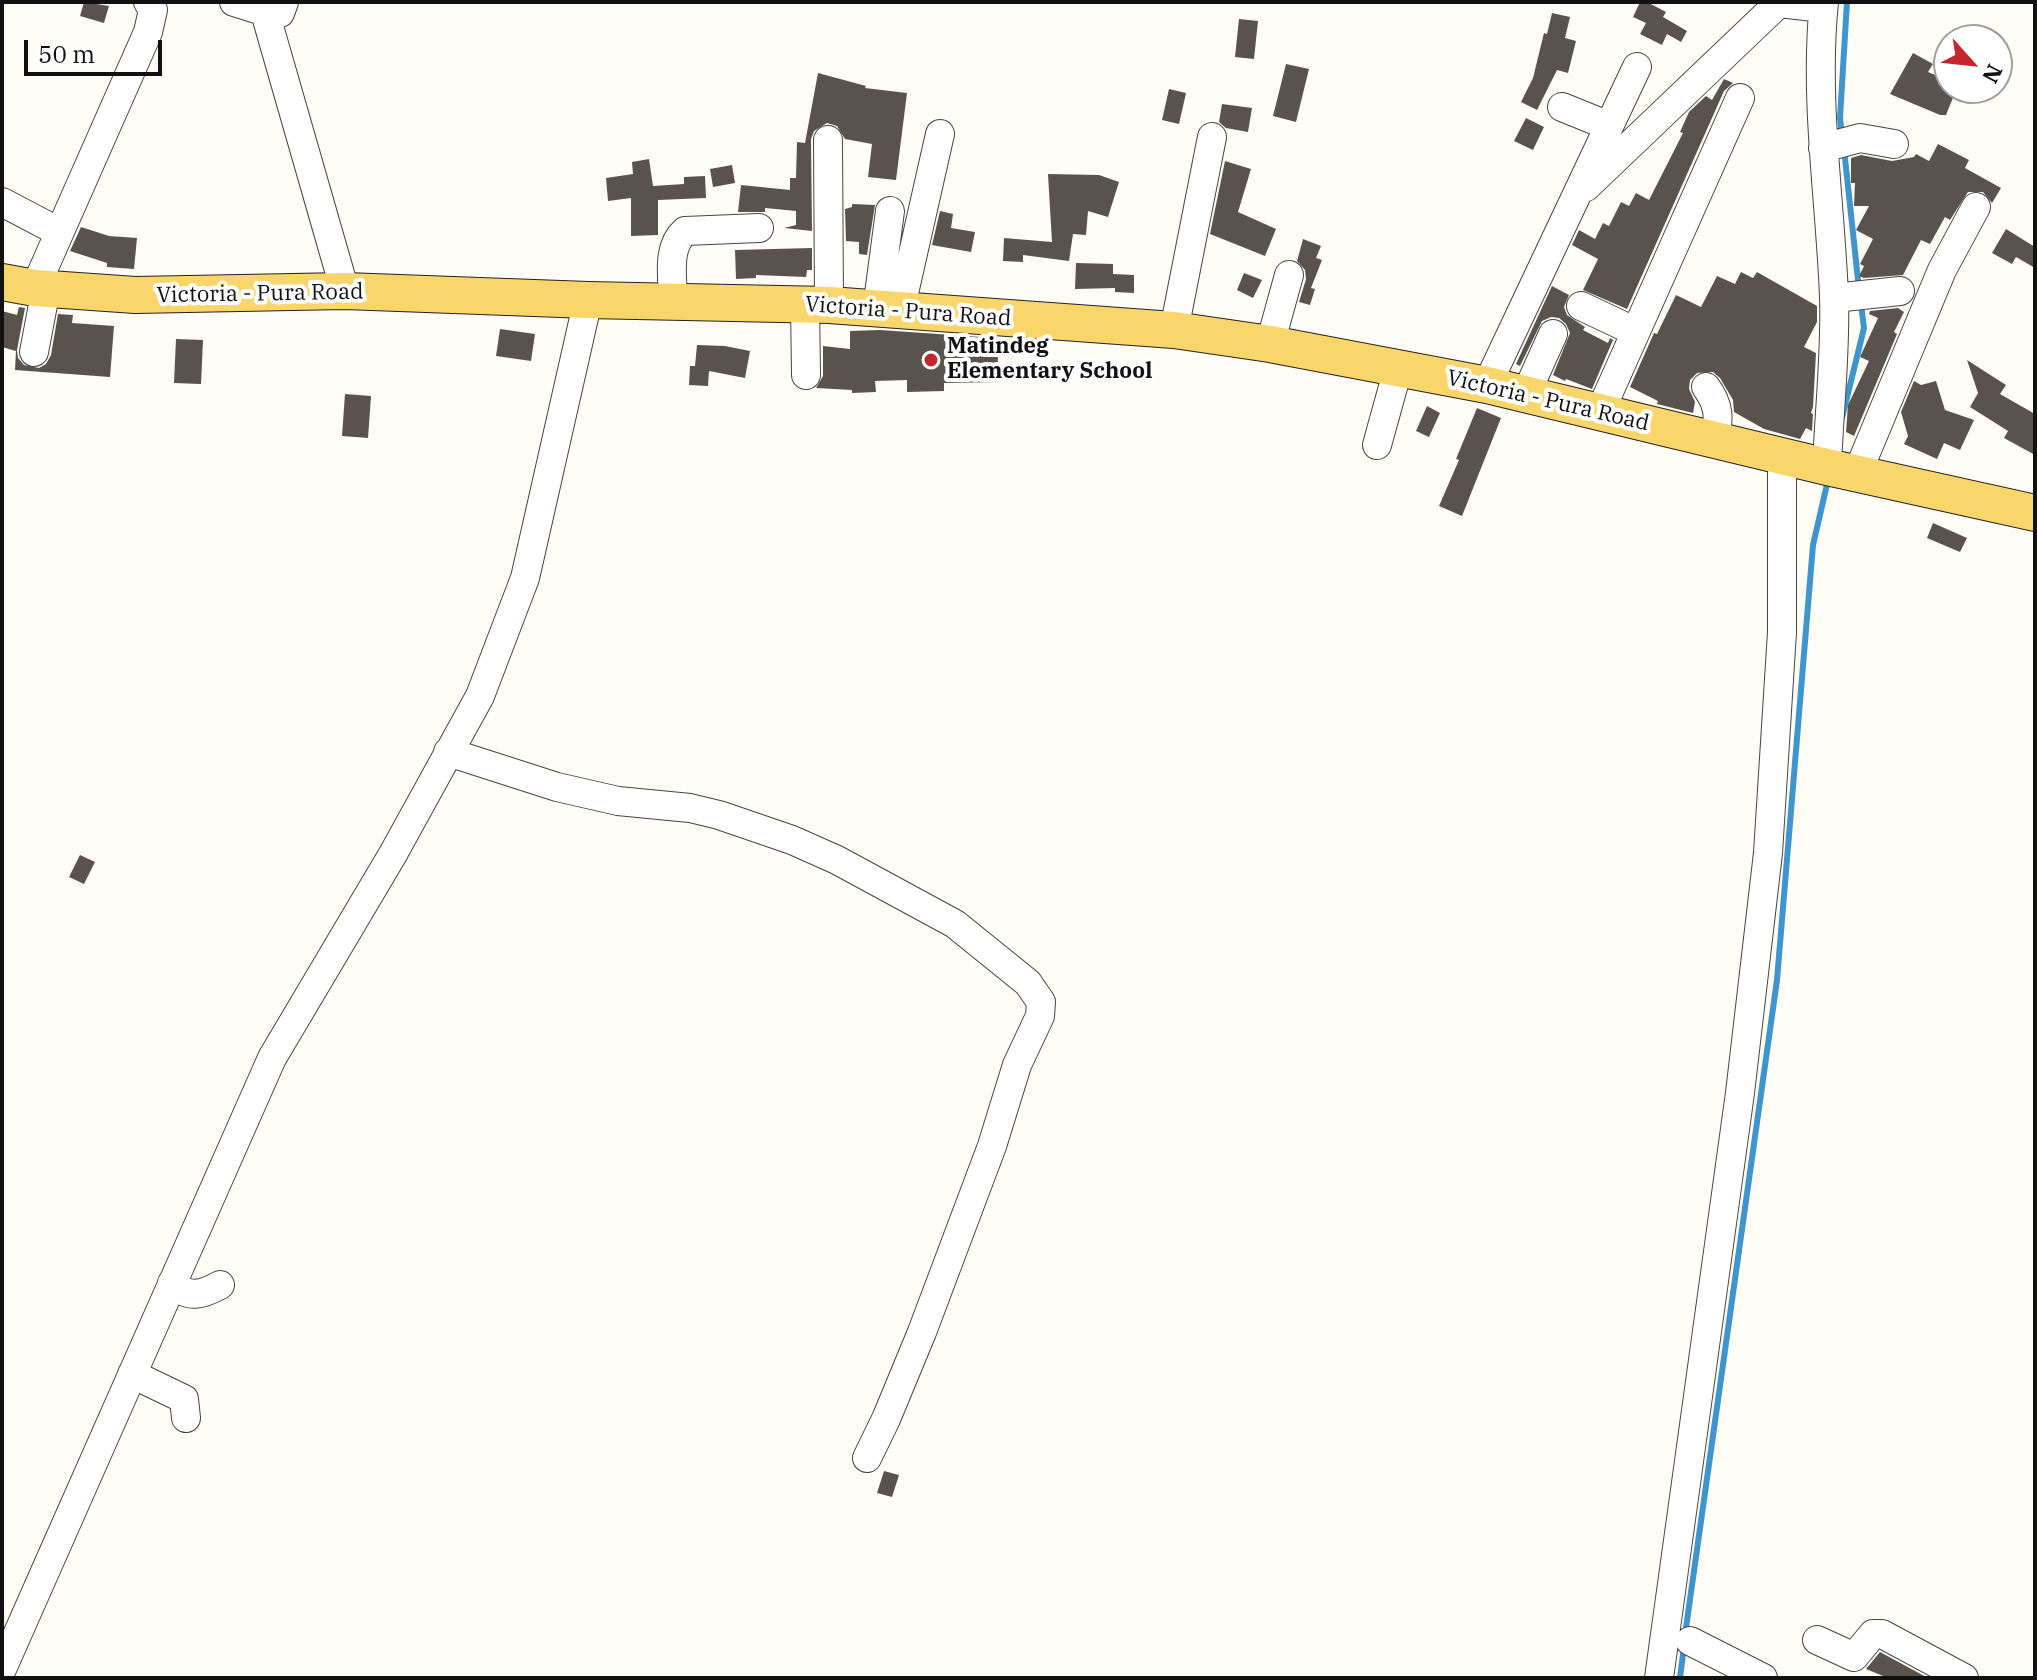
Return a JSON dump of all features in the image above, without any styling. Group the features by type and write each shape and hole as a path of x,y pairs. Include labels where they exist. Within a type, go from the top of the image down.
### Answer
{"main road":[{"name":"Victoria - Pura Road","path":"28,286 135,295 345,291 817,304 1174,330 1270,344 1487,385 2035,513"}],"street":[{"path":"234,2 270,5 345,291"},
{"path":"34,352 28,286 59,232 148,32 153,19 151,3"},
{"path":"1575,197 1779,3 1824,5 1820,55 1823,148 1842,470"},
{"path":"1487,385 1637,67"},
{"path":"1600,412 1707,142 1740,98"},
{"path":"1562,107 1609,126"},
{"path":"888,310 940,134"},
{"path":"1174,330 1212,137"},
{"path":"1823,148 1860,138 1894,144"},
{"path":"806,375 817,304 828,140"},
{"path":"2,202 59,232"},
{"path":"1842,470 1976,207"},
{"path":"888,310 890,211"},
{"path":"673,301 672,252 676,239 685,231 759,228"},
{"path":"1270,344 1289,275"},
{"path":"1834,298 1900,291"},
{"path":"2,1669 272,1058 393,854 480,696 525,578 588,300"},
{"path":"1581,306 1634,331"},
{"path":"1526,394 1553,334"},
{"path":"1377,445 1398,369"},
{"path":"1706,387 1715,399 1720,414 1715,440"},
{"path":"1659,1678 1740,1093 1768,853 1782,632 1782,456"},
{"path":"448,752 557,787 618,801 690,808 792,840 837,860 955,924 1028,983 1041,1002 1040,1016 1017,1065 992,1146 922,1332 867,1458"},
{"path":"172,1283 189,1294 205,1293 220,1285"},
{"path":"132,1374 184,1399 186,1418"},
{"path":"1817,1640 1854,1657 1873,1634 1882,1634 1964,1678"},
{"path":"1690,1641 1763,1678"}],"building":[{"path":"84,2 109,6 104,23 80,16"},
{"path":"1640,2 1647,2 1666,12 1663,17 1687,31 1681,42 1667,34 1662,45 1640,34 1646,23 1633,17"},
{"path":"1552,13 1570,17 1565,38 1576,41 1568,73 1557,70 1537,110 1521,102 1533,78"},
{"path":"1239,19 1258,21 1254,59 1235,57"},
{"path":"1913,53 1933,64 1928,72 1933,74 1933,104 1950,104 1946,115 1940,115 1890,94"},
{"path":"1286,64 1309,69 1296,122 1273,116"},
{"path":"818,73 865,88 907,93 896,180 868,177 872,144 845,139 837,126 827,123 814,131 811,139 812,231 784,228 796,225 796,211 765,208 765,212 738,212 741,185 790,190 790,178 796,178 797,142 805,143"},
{"path":"1724,79 1733,83 1724,91 1627,309 1583,290 1598,259 1572,245 1579,230 1595,239 1603,223 1609,226 1621,202 1629,206 1636,193 1649,200 1683,133 1680,132 1689,112 1706,96 1712,100"},
{"path":"1169,89 1186,93 1179,124 1162,120"},
{"path":"1222,104 1252,108 1248,132 1226,128 1219,122"},
{"path":"1526,118 1544,127 1533,150 1514,141"},
{"path":"1938,144 1969,160 1965,168 2001,188 1992,203 1983,192 1968,192 1950,220 1945,217 1930,244 1921,240 1903,275 1859,276 1864,266 1860,264 1873,239 1856,230 1869,206 1854,206 1855,183 1851,183 1851,158 1861,155 1892,161 1916,154 1929,161"},
{"path":"649,159 653,186 684,184 684,177 705,176 706,198 658,200 658,235 631,236 631,198 608,201 606,178 633,174 632,162"},
{"path":"1225,161 1251,169 1238,212 1276,229 1265,256 1210,234"},
{"path":"732,165 735,183 713,187 710,169"},
{"path":"1048,174 1099,175 1119,182 1108,217 1088,211 1086,235 1073,234 1069,261 1023,255 1023,262 1003,261 1004,238 1052,242"},
{"path":"852,204 875,205 867,255 859,254 859,242 846,241 845,209 852,207"},
{"path":"940,211 953,214 951,228 975,232 971,252 932,245"},
{"path":"81,227 109,236 137,238 134,269 107,267 107,263 70,251"},
{"path":"2006,229 2035,247 2035,268 2016,257 2012,264 1992,253"},
{"path":"1303,239 1321,246 1316,258 1322,260 1311,288 1315,289 1310,305 1299,302 1306,279 1305,270 1297,261"},
{"path":"812,248 812,270 807,270 806,277 756,275 756,278 736,279 735,250"},
{"path":"1076,263 1113,264 1113,274 1134,275 1134,293 1115,292 1115,288 1075,289"},
{"path":"1741,272 1753,278 1757,272 1817,306 1817,322 1804,347 1816,353 1812,431 1806,428 1800,439 1764,429 1734,412 1733,400 1713,372 1697,373 1690,380 1689,389 1695,402 1693,413 1657,404 1658,401 1630,387 1654,333 1657,334 1676,295 1701,307 1717,276 1735,284"},
{"path":"1244,273 1262,280 1253,298 1237,290"},
{"path":"1552,286 1569,295 1564,307 1567,315 1585,327 1583,330 1608,343 1610,338 1613,340 1592,389 1553,375 1570,333 1559,318 1542,321 1520,366 1516,364"},
{"path":"19,307 25,308 17,350 18,358 24,365 39,368 46,364 51,355 58,314 73,315 72,323 114,326 110,377 15,370 16,351 2,347 2,311 17,315"},
{"path":"1898,308 1904,312 1894,332 1897,334 1854,436 1846,432 1848,405 1869,361 1860,357 1878,318 1869,314 1870,311"},
{"path":"500,329 535,334 531,361 496,356"},
{"name":"Matindeg Elementary School","path":"880,330 1010,339 1009,355 998,355 997,382 944,383 944,391 907,392 907,380 875,381 876,392 852,393 852,390 816,388 823,376 823,346 850,349 850,331"},
{"path":"176,339 203,340 201,384 174,383"},
{"path":"697,345 750,351 745,378 709,371 708,386 689,385 690,366 695,366"},
{"path":"1967,360 2006,385 2000,394 2035,414 2035,455 2004,438 2008,431 1970,407 1978,393"},
{"path":"1914,381 1921,385 1936,381 1945,410 1974,420 1960,450 1944,443 1937,459 1904,444 1908,436 1901,412"},
{"path":"345,394 371,396 368,438 342,436"},
{"path":"1427,406 1440,413 1429,437 1416,431"},
{"path":"1477,408 1501,418 1462,516 1439,506"},
{"path":"1933,523 1967,538 1960,552 1927,538"},
{"path":"80,855 95,862 84,884 69,877"},
{"path":"884,1471 899,1475 892,1497 877,1493"},
{"path":"1880,1652 1928,1678 1888,1678 1866,1669"}],"waterway":[{"path":"1842,134 1840,118 1847,2"},
{"path":"1844,149 1859,289"},
{"path":"1842,418 1864,328 1861,304"},
{"path":"1685,1635 1777,980 1813,545 1828,480"},
{"path":"1680,1678 1684,1646"}],"place":[{"name":"Matindeg Elementary School","path":"931,360"}]}
